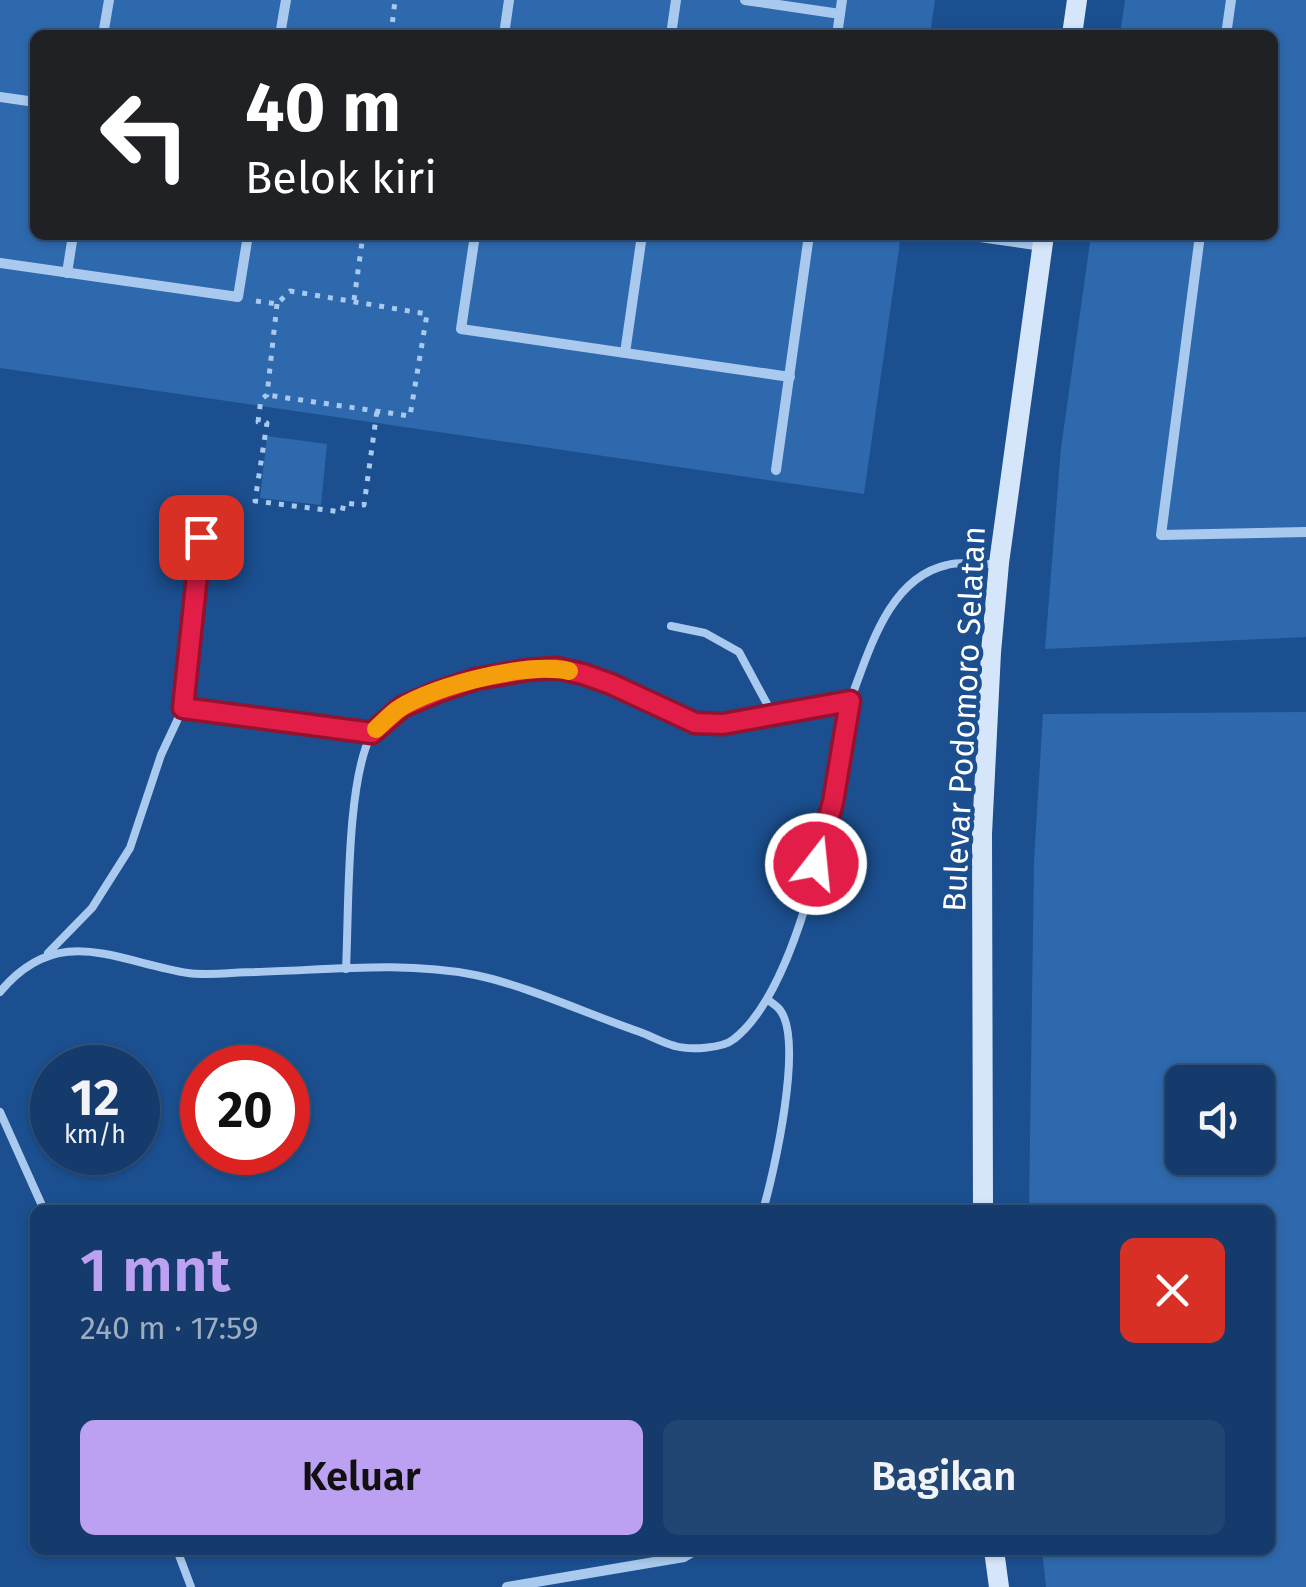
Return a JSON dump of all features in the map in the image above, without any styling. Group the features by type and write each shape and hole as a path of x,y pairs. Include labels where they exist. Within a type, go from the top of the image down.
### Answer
{"street":[{"path":"104,30 109,0"},
{"path":"281,30 286,0"},
{"path":"505,30 509,0"},
{"path":"672,30 676,0"},
{"path":"745,0 840,14"},
{"path":"838,30 842,0"},
{"path":"1073,30 1077,0"},
{"path":"1227,30 1230,0"},
{"path":"0,97 30,101"},
{"path":"67,273 72,240"},
{"path":"0,263 238,298 247,240"},
{"path":"474,240 461,329 790,377"},
{"path":"625,353 641,240"},
{"path":"776,470 809,240"},
{"name":"Bulevar Podomoro Selatan","path":"983,1205 982,834 999,564 1043,240"},
{"path":"1199,240 1161,533 1166,537 1306,532"},
{"path":"508,1587 687,1555"},
{"path":"995,1555 999,1587"}],"lane":[{"path":"0,992 22,969 48,953 92,908 130,848 183,708 204,502"},
{"path":"48,953 100,952 192,974 410,968 480,976 677,1047 719,1046 733,1041 768,1000 798,926 833,802 850,701 879,625 910,584 946,565 999,564"},
{"path":"671,626 705,633 739,652 773,715"},
{"path":"346,970 356,790 372,733 402,707 476,679 556,668 611,684 695,723 723,724 850,701"},
{"path":"183,708 372,733"},
{"path":"764,1205 772,1178 790,1068 786,1024 781,1010 768,1000"},
{"path":"0,1112 42,1205"},
{"path":"179,1555 191,1587"}],"path":[{"path":"391,30 396,0"},
{"path":"354,300 362,240"},
{"path":"267,396 277,304 290,291 427,314 410,416 377,411 267,396 262,399 258,422 266,423 255,501 342,512 344,503 364,505 377,411"},
{"path":"238,298 277,304"}],"shaded area":[{"path":"0,0 935,0 931,30 30,30 30,240 900,240 864,494 0,368"},
{"path":"1125,0 1306,0 1306,637 1045,649 1061,448 1090,240 1278,240 1278,30 1121,30"},
{"path":"267,436 327,444 321,505 260,498"},
{"path":"1306,712 1306,1587 1046,1587 1043,1555 1275,1555 1275,1205 1029,1205 1034,860 1043,714"}],"slow traffic":[{"path":"376,729 402,707 476,679 527,670 569,671"}],"route":[{"path":"201,537 183,708 372,733 402,707 440,691 476,679 556,668 611,684 695,723 723,724 850,701 833,802 816,864"}]}
